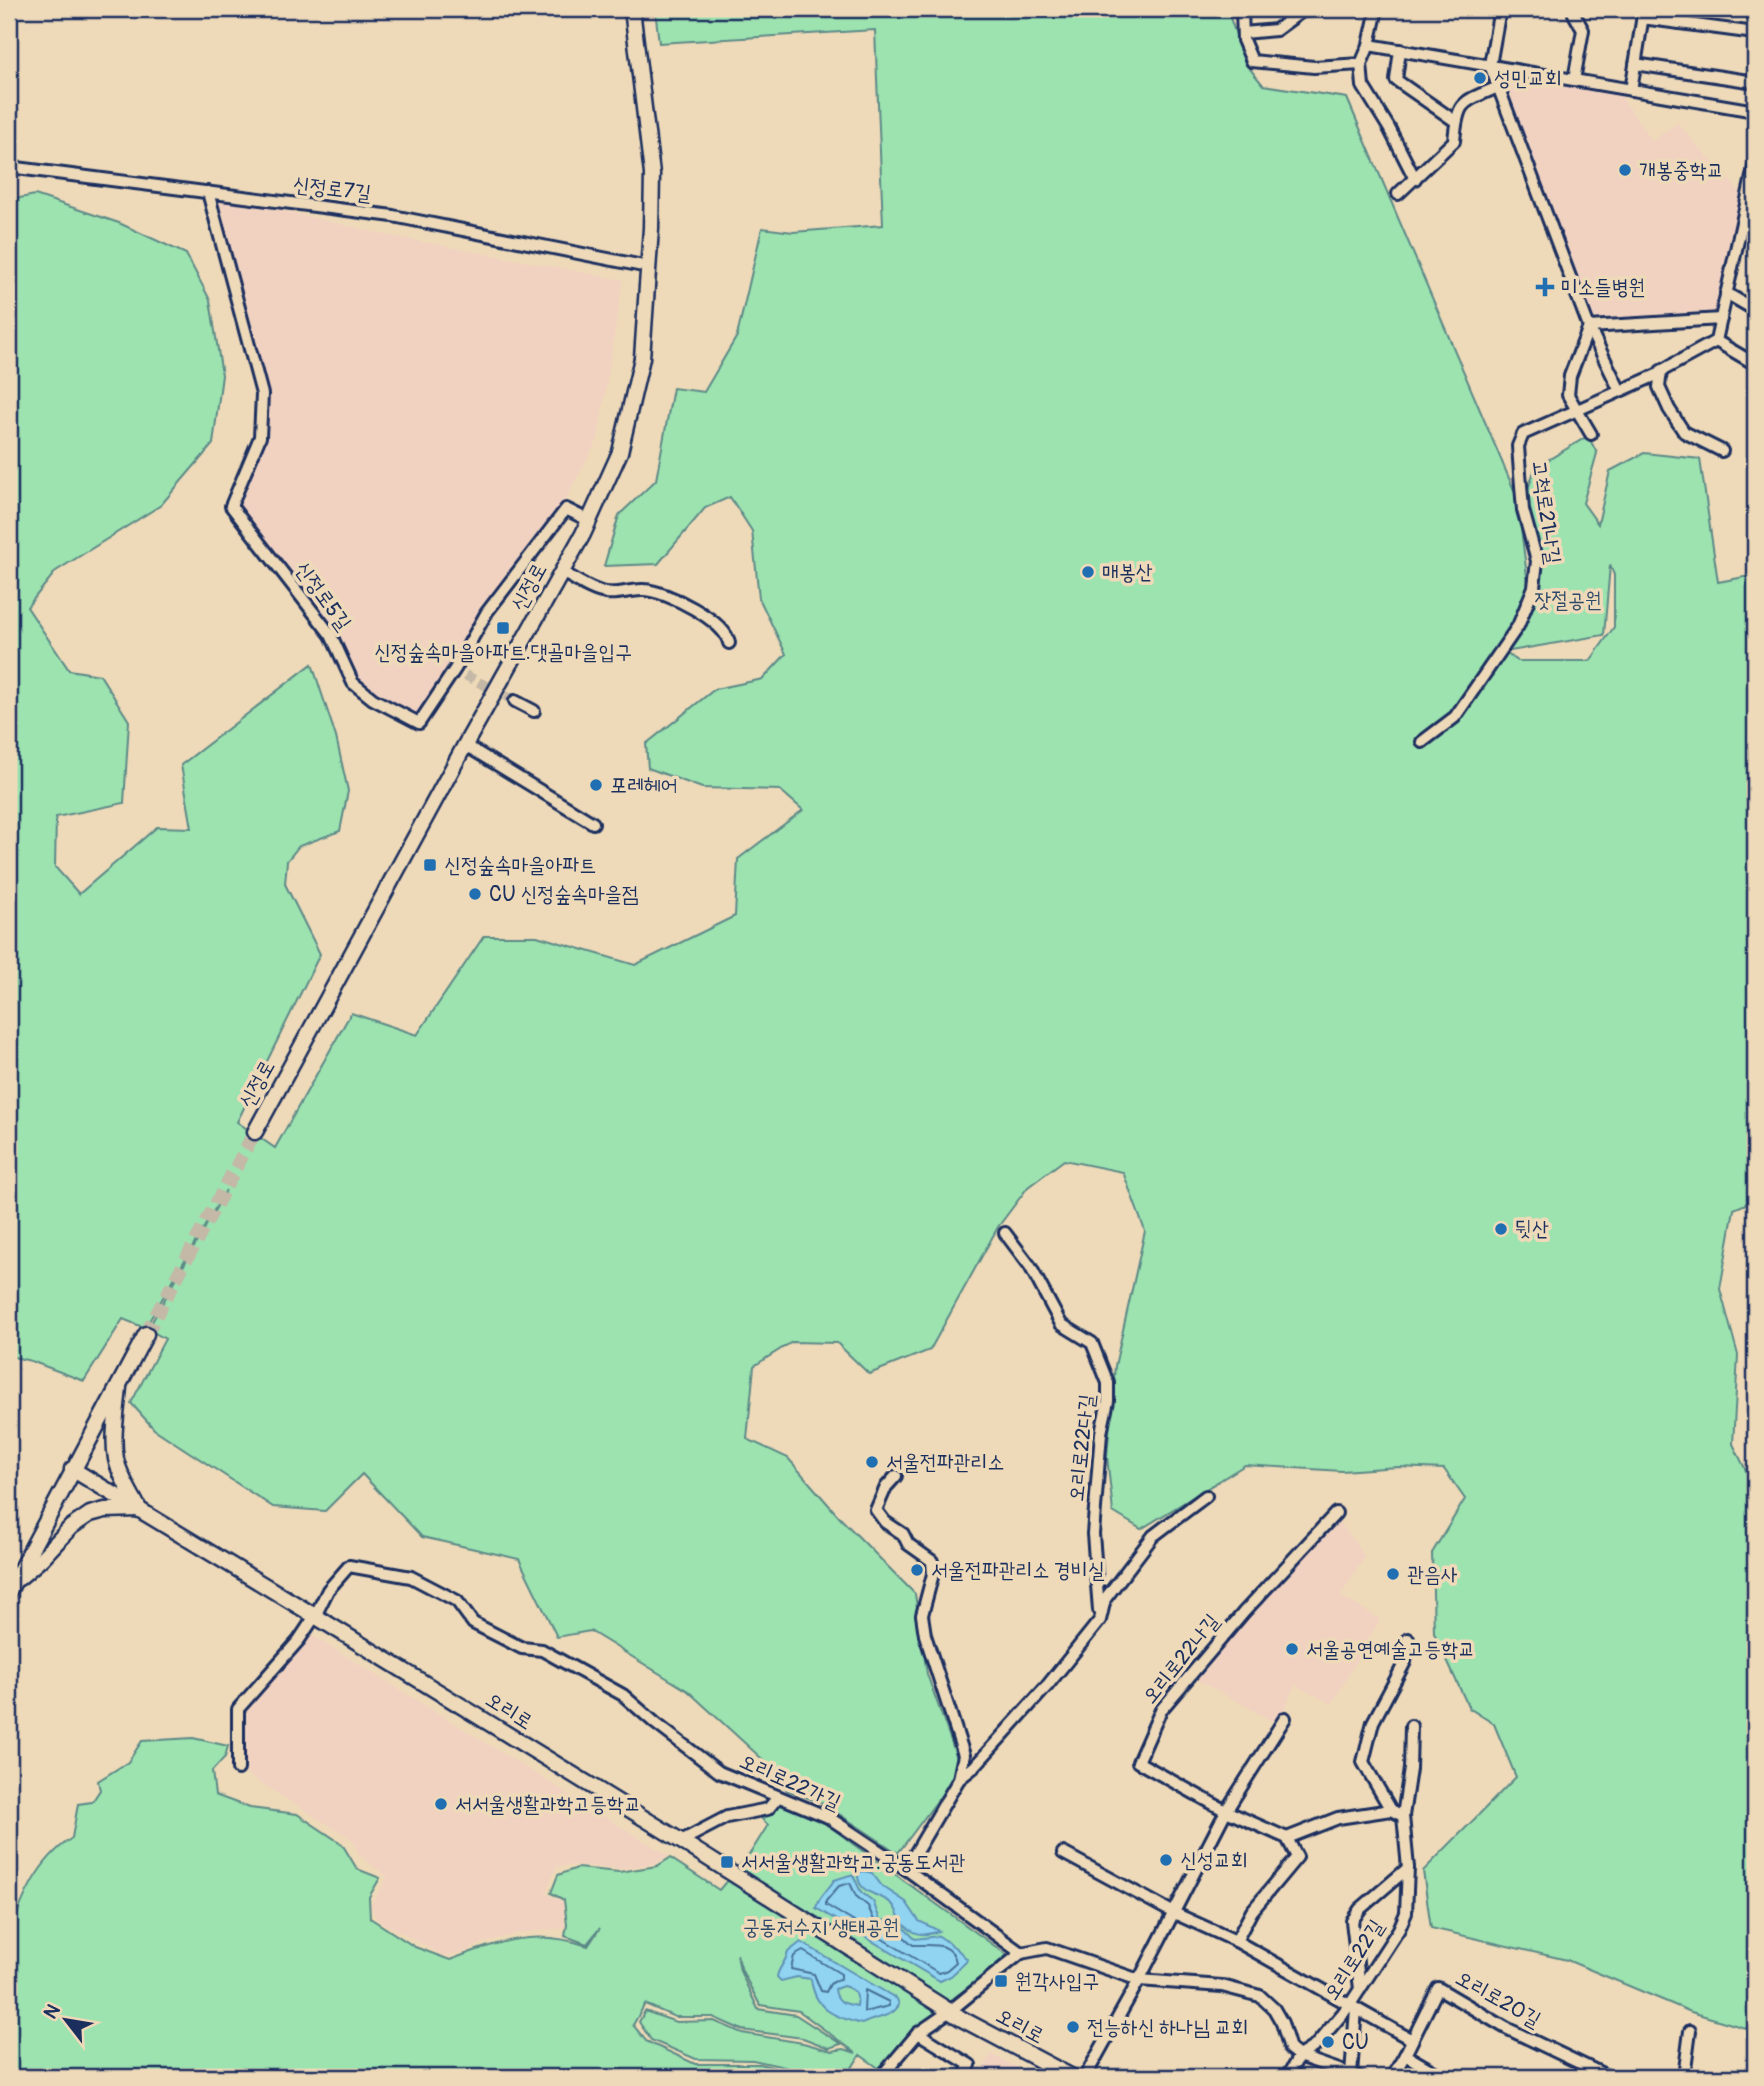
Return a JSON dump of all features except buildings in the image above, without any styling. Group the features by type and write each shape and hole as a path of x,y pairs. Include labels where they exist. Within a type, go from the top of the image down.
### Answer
{"main road":[{"name":"신정로","path":"255,1132 590,521 620,452 642,358 652,174 632,9"},
{"path":"10,1587 146,1334"},
{"path":"10,1587 71,1527 90,1514 105,1510 139,1509 121,1476 116,1460 120,1381"},
{"name":"오리로","path":"72,1469 681,1841 950,2011 1072,2077"}],"street":[{"path":"1242,9 1243,40 1252,61 1314,66 1361,64"},
{"path":"1243,33 1276,30 1302,11 1318,9"},
{"path":"1377,9 1369,45 1361,64 1363,86 1389,128 1415,179"},
{"path":"1500,9 1490,65 1590,327 1620,391"},
{"path":"1574,80 1583,30 1574,14 1575,9"},
{"path":"1631,90 1643,13 1755,33"},
{"path":"1369,45 1755,111"},
{"path":"1400,50 1396,80 1455,121"},
{"path":"1635,64 1755,82"},
{"path":"1398,194 1454,141 1455,121 1462,103 1498,87"},
{"path":"1755,163 1716,341 1755,364"},
{"name":"신정로7길","path":"9,167 393,216 648,267"},
{"name":"신정로5길","path":"208,192 262,394 260,437 231,506 331,635 353,683 373,699 419,723 460,672 487,612 566,509 590,521"},
{"path":"1742,221 1755,218"},
{"path":"1726,293 1755,310"},
{"path":"1590,327 1721,319"},
{"path":"1590,327 1570,376 1569,395 1591,434"},
{"name":"고척로21나길","path":"1422,742 1455,717 1518,626 1534,587 1537,561 1523,510 1518,446 1523,434 1661,373 1716,341"},
{"path":"1661,373 1659,387 1684,432 1722,452"},
{"path":"562,572 603,593 642,590 656,592 720,625 728,635 729,643"},
{"path":"515,701 534,711"},
{"path":"466,745 593,823"},
{"name":"오리로22다길","path":"1005,1233 1030,1266 1061,1324 1093,1343 1108,1383 1093,1534 1100,1620"},
{"path":"896,1476 886,1486 876,1510 885,1522 904,1534 908,1544 932,1561 933,1574 922,1615 925,1635 964,1755 959,1779 906,1870"},
{"path":"959,1779 974,1767 1100,1620 1105,1600 1153,1536 1206,1496"},
{"name":"오리로22나길","path":"1287,1838 1226,1811 1138,1762 1161,1710 1244,1612 1336,1513"},
{"name":"오리로22가길","path":"315,1616 328,1590 349,1566 411,1577 457,1601 473,1623 522,1648 542,1650 623,1695 719,1772 828,1817 1021,1954"},
{"path":"238,1769 238,1709 299,1640 315,1616"},
{"path":"1403,1816 1391,1810 1363,1762 1373,1722 1405,1662 1408,1639"},
{"path":"1086,2077 1226,1811 1285,1718"},
{"name":"오리로22길","path":"1287,2077 1299,2056 1315,2046 1353,2008 1360,1989 1399,1929 1406,1913 1408,1868 1403,1816 1410,1769 1411,1727"},
{"path":"681,1841 727,1817 768,1809 778,1797"},
{"path":"1236,1941 1252,1912 1297,1857 1287,1838 1338,1818 1391,1810"},
{"path":"1063,1853 1174,1913 1236,1941 1412,2040"},
{"path":"1360,1989 1352,1921 1360,1909 1408,1868"},
{"path":"1021,1954 1047,1948 1139,1980 1222,1986 1260,1996 1274,2009 1282,2023 1290,2049 1299,2056 1355,2076 1353,2008"},
{"name":"오리로","path":"950,2011 1021,1954"},
{"name":"오리로20길","path":"1392,2077 1438,1988 1506,2028 1609,2077"},
{"path":"881,2077 918,2033 950,2011"},
{"path":"1684,2077 1690,2031"},
{"path":"918,2033 970,2065 964,2077"},
{"path":"1405,2055 1443,2077"}],"shaded area":[{"name":"개봉중학교","path":"1490,65 1615,87 1652,141 1677,123 1747,199 1721,319 1589,327"},
{"path":"208,193 387,235 623,280 598,439 547,533 487,612 419,723 353,683 331,635 231,506 260,437 262,394"},
{"name":"서울공연예술고등학교","path":"1338,1520 1365,1556 1341,1596 1380,1619 1332,1704 1295,1685 1278,1724 1194,1678"},
{"name":"서서울생활과학고등학교","path":"305,1631 669,1856 657,1863 621,1869 576,1865 556,1867 546,1893 563,1902 565,1928 520,1933 483,1943 465,1952 444,1956 377,1920 370,1906 387,1877 359,1855 353,1840 238,1769 238,1709"},
{"path":"991,2054 1035,2077 978,2077"}],"green space":[{"name":"잣절공원","path":"655,9 1227,9 1246,64 1263,85 1347,98 1517,497 1528,584 1507,637 1528,599 1540,546 1523,505 1535,468 1588,436 1597,453 1583,503 1598,524 1610,471 1644,453 1700,459 1718,582 1755,575 1755,1200 1734,1209 1720,1289 1738,1355 1733,1444 1755,1489 1755,2031 1691,2012 1567,1960 1431,1928 1423,1871 1516,1777 1494,1724 1469,1708 1434,1633 1432,1553 1465,1499 1444,1469 1398,1467 1342,1471 1245,1465 1141,1529 1113,1512 1107,1456 1115,1366 1145,1231 1123,1172 1064,1160 1028,1187 998,1227 930,1350 869,1374 837,1343 792,1342 754,1366 747,1439 788,1458 840,1518 915,1594 927,1674 961,1769 898,1853 822,1803 787,1790 772,1768 688,1691 590,1631 557,1637 519,1559 422,1537 362,1474 325,1511 273,1507 154,1429 131,1403 165,1339 148,1329 226,1190 145,1328 123,1319 84,1381 31,1361 9,1356 9,200 35,195 119,223 186,254 210,300 222,375 213,444 161,505 56,571 27,607 69,670 100,675 129,721 124,803 56,817 55,867 79,894 157,827 192,828 181,765 312,664 336,737 348,791 340,831 299,846 287,861 285,884 320,954 237,1122 275,1148 351,1013 417,1035 484,936 537,936 635,965 735,916 738,859 803,810 780,790 702,788 648,768 646,744 715,689 763,679 786,654 759,598 752,531 730,497 705,508 658,564 604,566 619,515 656,480 673,388 704,392 737,336 762,228 793,232 883,225 875,30 659,43","holes":["1610,565 1614,575 1614,627 1590,661 1518,661 1504,652 1604,635"]},
{"name":"궁동저수지 생태공원","path":"193,1738 228,1746 225,1757 212,1771 215,1795 250,1808 297,1814 342,1844 357,1869 380,1878 369,1897 370,1918 415,1947 450,1960 518,1939 551,1938 588,1946 600,1928 587,1944 565,1936 567,1925 564,1900 551,1893 558,1875 577,1868 619,1872 657,1866 670,1858 719,1890 751,1852 768,1825 758,1815 781,1800 819,1817 1010,1957 912,2032 883,2071 860,2055 848,2074 835,2071 816,2074 753,2060 696,2059 651,2040 639,2022 645,2011 676,2022 714,2021 742,2033 803,2043 832,2051 844,2049 856,2053 799,2011 760,2005 742,1971 737,1954 740,1971 758,2009 796,2015 841,2044 829,2048 803,2038 742,2030 713,2017 675,2017 645,2004 633,2025 646,2041 695,2064 760,2064 811,2077 9,2077 9,1938 32,1882 50,1857 72,1838 78,1804 92,1802 100,1790 98,1781 128,1762 142,1741"}],"water":[{"path":"858,1872 872,1873 882,1886 906,1902 919,1921 939,1931 922,1934 908,1928 892,1904 861,1885"},
{"path":"853,1875 861,1892 873,1901 880,1920 898,1922 915,1939 939,1936 957,1949 967,1959 966,1962 951,1976 940,1981 816,1908 834,1880"},
{"path":"801,1942 897,1999 899,2005 887,2015 862,2024 835,2015 817,1998 811,1979 797,1977 781,1981 777,1977 788,1952","holes":["843,1986 853,1990 857,2006 839,2000 835,1989"]}],"tunnel":[{"path":"465,675 515,701"},
{"path":"146,1334 255,1132"}],"place":[{"name":"성민교회","path":"1480,78"},
{"name":"개봉중학교","path":"1625,170"},
{"name":"미소들병원","path":"1545,287"},
{"name":"매봉산","path":"1088,572"},
{"name":"신정숲속마을아파트.댓골마을입구","path":"503,628"},
{"name":"포레헤어","path":"596,785"},
{"name":"신정숲속마을아파트","path":"430,865"},
{"name":"CU 신정숲속마을점","path":"475,894"},
{"name":"뒷산","path":"1501,1229"},
{"name":"서울전파관리소","path":"872,1462"},
{"name":"서울전파관리소 경비실","path":"917,1570"},
{"name":"관음사","path":"1393,1574"},
{"name":"서울공연예술고등학교","path":"1292,1649"},
{"name":"서서울생활과학고등학교","path":"441,1804"},
{"name":"신성교회","path":"1166,1860"},
{"name":"서서울생활과학고.궁동도서관","path":"727,1862"},
{"name":"원각사입구","path":"1001,1981"},
{"name":"전능하신 하나님 교회","path":"1073,2027"},
{"name":"CU","path":"1328,2042"}]}
